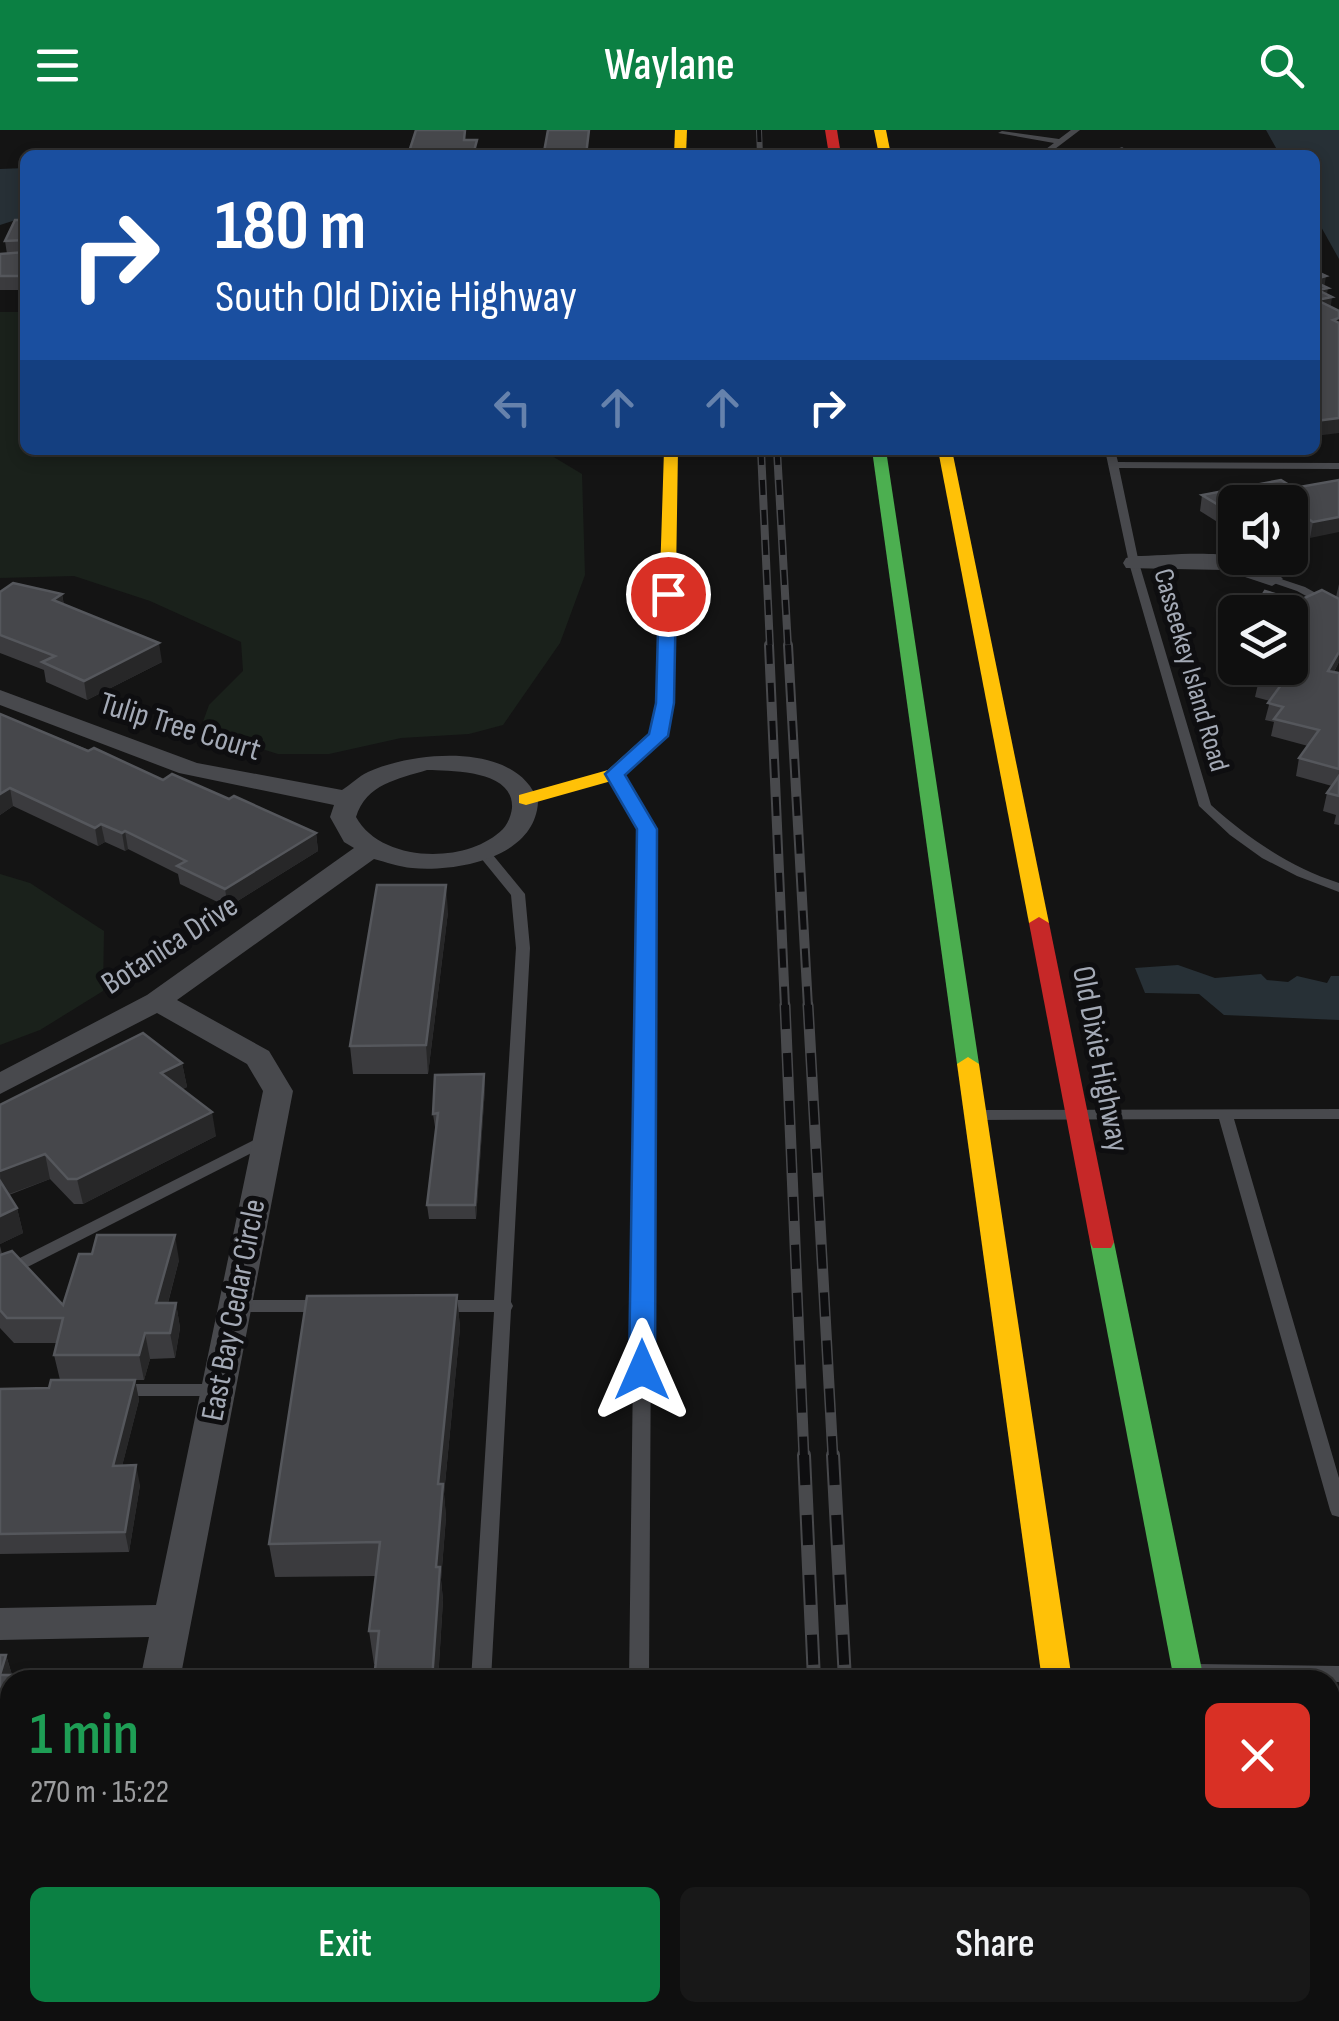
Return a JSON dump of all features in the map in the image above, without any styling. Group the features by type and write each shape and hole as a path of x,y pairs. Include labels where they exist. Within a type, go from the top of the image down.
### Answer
{"main road":[{"path":"526,798 615,774 658,736 665,703 671,455"},
{"path":"880,455 1056,1670"},
{"name":"Old Dixie Highway","path":"946,455 1187,1670"}],"street":[{"path":"1135,569 1272,579"},
{"name":"Tulip Tree Court","path":"0,696 170,763 265,786 348,798"},
{"path":"456,763 500,774 526,798 527,816 517,832 483,852 437,862 400,860 369,850 345,828 342,813 348,798 370,780 396,769 456,763"},
{"name":"Botanica Drive","path":"0,1084 157,1001 369,850"},
{"name":"East Bay Cedar Circle","path":"157,1001 258,1058 278,1091 162,1670"},
{"path":"0,1624 172,1621"}],"lane":[{"path":"1047,150 1076,130"},
{"path":"1002,133 1057,141"},
{"name":"Casseekey Island Road","path":"1112,455 1135,569 1205,806 1235,834 1276,862 1339,888"},
{"path":"1115,464 1339,466"},
{"path":"1272,579 1300,589 1339,611"},
{"path":"615,774 647,829 638,1670"},
{"path":"481,1670 505,1306 524,920 518,894 483,852"},
{"path":"1226,1114 1339,1510"},
{"path":"976,1115 1339,1114"},
{"path":"0,1275 268,1137"},
{"path":"235,1306 345,1306"},
{"path":"425,1306 505,1306"},
{"path":"93,1390 218,1390"}],"shaded area":[{"path":"1266,130 1339,130 1339,259 1320,225 1320,150 1277,150"},
{"path":"20,168 20,219 0,225 0,169"},
{"path":"0,312 20,312 20,455 550,455 582,474 585,575 560,643 503,725 469,734 401,738 329,754 278,754 200,730 209,705 243,671 241,642 150,601 74,576 0,578"},
{"path":"0,874 30,883 104,931 103,991 40,1030 0,1045"},
{"path":"1178,965 1215,978 1261,974 1267,980 1288,982 1297,976 1327,983 1331,976 1339,976 1339,1020 1224,1015 1199,994 1145,993 1135,968"}],"building":[{"path":"416,130 465,130 464,140 477,140 474,150 410,150"},
{"path":"548,130 589,130 587,150 544,150"},
{"path":"15,220 20,220 20,240 5,241"},
{"path":"20,252 20,276 0,276 0,254"},
{"path":"1320,302 1339,311 1339,318 1333,320 1339,323 1339,418 1320,420"},
{"path":"1281,480 1289,485 1255,485"},
{"path":"1339,480 1339,517 1313,522 1308,519 1308,486"},
{"path":"1218,492 1218,505 1202,495"},
{"path":"13,583 62,594 53,600 159,643 84,681 42,662 55,656 0,635 0,592"},
{"path":"1322,590 1339,599 1339,652 1328,671 1339,673 1339,769 1299,758 1319,730 1274,719 1283,707 1268,703 1281,685 1308,685 1308,596"},
{"path":"0,714 88,751 94,748 163,780 172,774 229,799 234,796 316,833 225,889 177,866 186,861 125,831 101,824 95,828 10,788 0,794"},
{"path":"1339,776 1339,796 1327,793"},
{"path":"377,885 446,885 426,1045 350,1046"},
{"path":"143,1033 182,1063 161,1073 212,1112 77,1179 68,1179 45,1154 0,1171 0,1105"},
{"path":"484,1074 475,1205 427,1205 438,1113 433,1114 435,1075"},
{"path":"0,1181 17,1208 0,1216"},
{"path":"97,1235 175,1235 156,1303 176,1303 170,1333 145,1333 139,1355 54,1355 63,1318 7,1318 0,1310 0,1255 12,1251 63,1305 79,1254 92,1254"},
{"path":"457,1295 438,1484 443,1484 433,1670 375,1670 379,1631 369,1631 380,1542 269,1544 307,1296"},
{"path":"51,1380 135,1380 113,1466 136,1465 125,1532 0,1534 0,1389 49,1388"}],"railway":[{"path":"759,130 760,150"},
{"path":"761,455 770,647"},
{"path":"777,455 788,647"},
{"path":"769,645 785,1007"},
{"path":"788,645 808,1007"},
{"path":"785,1005 804,1458"},
{"path":"808,1005 833,1458"},
{"path":"804,1455 814,1670"},
{"path":"833,1455 844,1670"}],"traffic: fast":[{"path":"880,455 968,1064"},
{"path":"1102,1242 1187,1670"}],"traffic: slow":[{"path":"680,150 681,130"},
{"path":"880,130 884,150"},
{"path":"526,799 615,774 658,735 665,703 671,455"},
{"path":"946,455 1039,923"},
{"path":"968,1064 1056,1670"}],"traffic: jam":[{"path":"831,130 834,150"},
{"path":"1039,923 1102,1242"}],"route":[{"path":"642,1370 647,829 615,774 658,736 665,703 668,594"}]}
